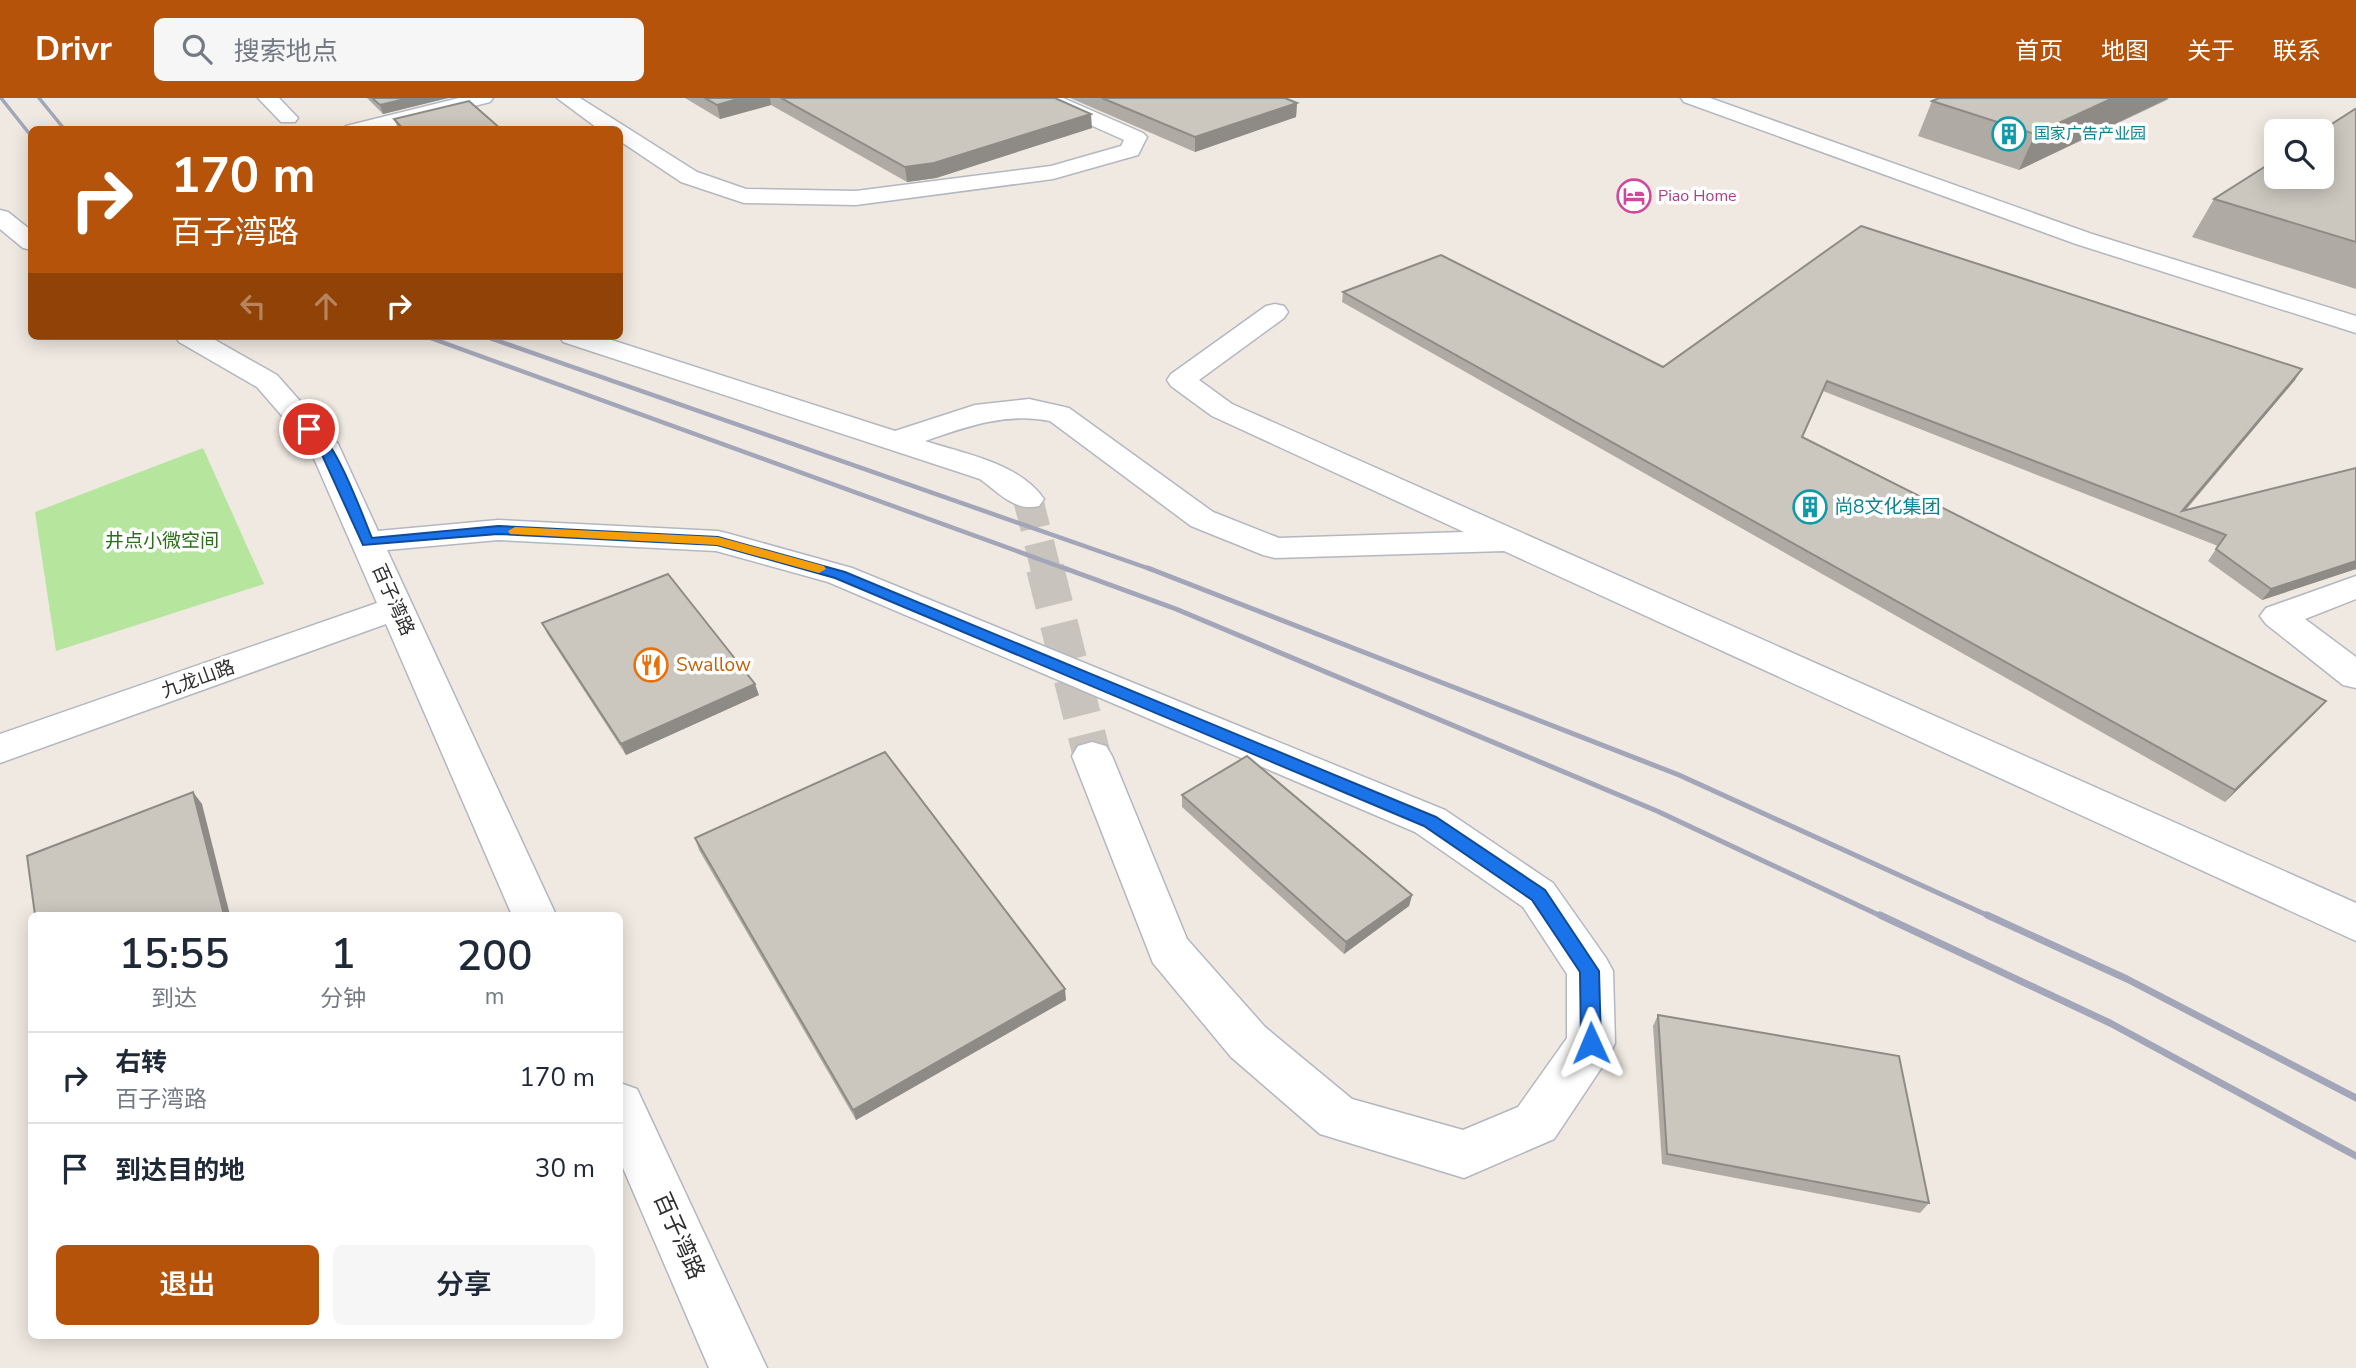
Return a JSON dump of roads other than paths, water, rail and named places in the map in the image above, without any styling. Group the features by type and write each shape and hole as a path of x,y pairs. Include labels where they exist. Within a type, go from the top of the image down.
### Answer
{"street":[{"path":"268,98 288,118"},
{"path":"369,126 483,98"},
{"path":"567,98 609,126"},
{"path":"623,135 689,177 744,196 856,198 1053,172 1130,150 1136,137 1046,98"},
{"path":"1691,98 2084,239 2356,325"},
{"path":"0,217 28,240"},
{"path":"1275,312 1181,380 1222,410 2356,923"},
{"name":"百子湾路","path":"195,340 267,381 323,444 533,912"},
{"path":"584,340 991,471 1028,499"},
{"path":"896,441 975,414 1029,408 1059,414 1202,519 1275,548 1512,541"},
{"path":"368,542 498,530 718,541 840,575 1430,821 1538,895 1590,971 1591,1043 1536,1123 1464,1154 1338,1118 1248,1042 1169,950 1092,756"},
{"path":"2356,587 2278,616 2356,676"},
{"name":"九龙山路","path":"0,749 396,608"},
{"name":"百子湾路","path":"623,1112 738,1368"}],"tunnel":[{"path":"1028,499 1046,570"},
{"path":"1045,568 1092,756"}],"railway":[{"path":"1,98 28,132"},
{"path":"39,98 62,126"},
{"path":"436,340 1069,570"},
{"path":"495,340 1153,570"},
{"path":"1064,568 1176,609 1657,811 1883,917"},
{"path":"1148,568 1679,775 1991,917"},
{"path":"1880,915 2110,1023 2356,1156"},
{"path":"1987,915 2127,979 2356,1098"}],"place":[{"name":"国家广告产业园","path":"2009,134"},
{"name":"Piao Home","path":"1634,196"},
{"name":"尚8文化集团","path":"1810,507"},
{"name":"Swallow","path":"651,665"}],"park label":[{"name":"井点小微空间","path":"162,541"}]}
